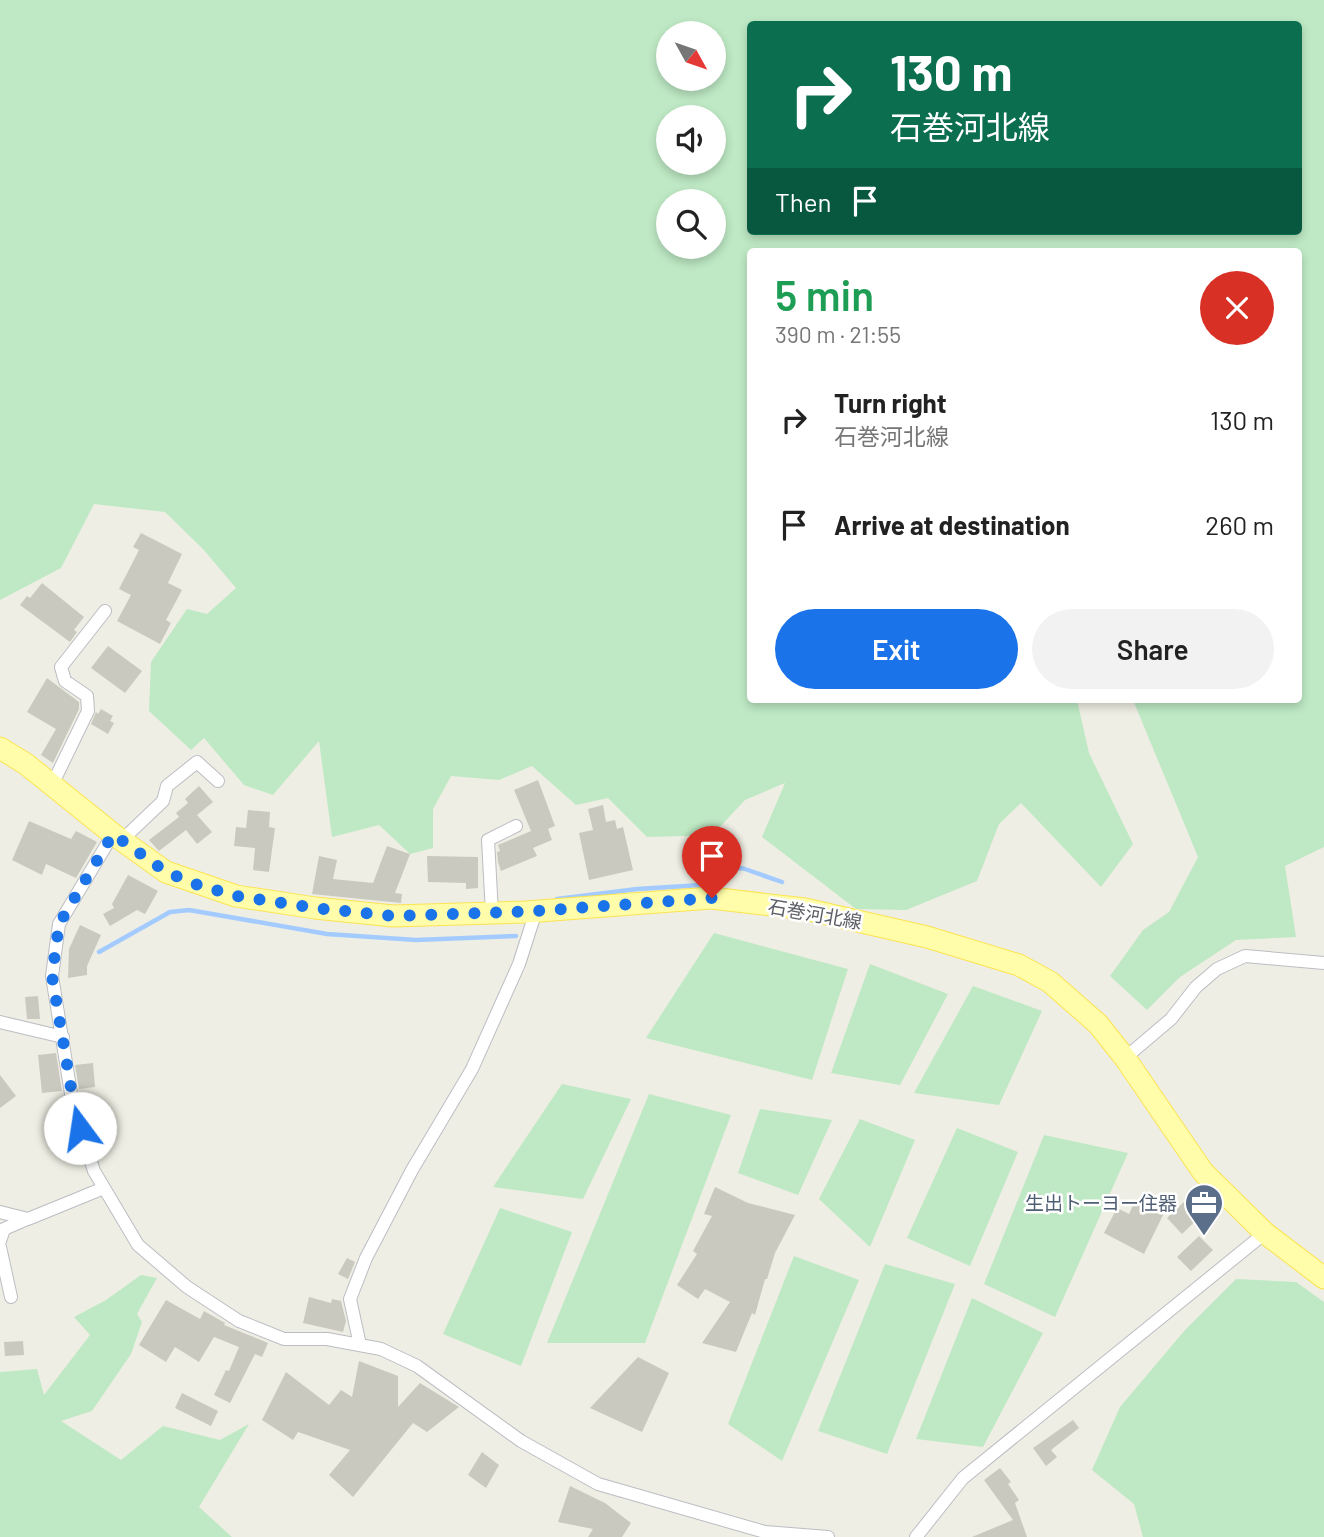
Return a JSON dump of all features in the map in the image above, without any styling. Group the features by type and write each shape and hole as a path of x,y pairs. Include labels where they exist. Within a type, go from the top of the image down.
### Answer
{"main road":[{"name":"石巻河北線","path":"0,748 26,764 166,872 236,896 393,916 536,911 712,898 805,909 927,937 1019,965 1050,982 1098,1024 1125,1058 1203,1172 1265,1233 1324,1278"}],"street":[{"path":"52,785 88,711 87,696 65,681 61,667 105,611"},
{"path":"218,781 197,762 167,786 163,801 118,837 59,924 52,976 74,1106 94,1171 138,1245 187,1287 239,1321 284,1339 327,1339 381,1349 417,1366 521,1441 598,1484 765,1532 828,1537"},
{"path":"492,913 488,840 516,826"},
{"path":"360,1345 349,1299 366,1258 412,1170 472,1069 519,964 536,911"},
{"path":"1125,1058 1171,1019 1196,987 1217,969 1245,956 1324,963"},
{"path":"0,1022 63,1037"},
{"path":"0,1241 4,1228 104,1188"},
{"path":"0,1212 28,1219"},
{"path":"916,1537 963,1478 1265,1233"},
{"path":"0,1247 11,1297"}],"green space":[{"path":"0,0 1324,0 1324,847 1285,866 1296,937 1236,940 1180,977 1147,1010 1110,976 1143,930 1169,912 1198,857 1134,703 1302,703 1302,248 747,248 747,703 1078,703 1089,753 1133,844 1101,887 1021,803 999,824 977,881 906,910 856,909 762,837 785,783 745,800 716,831 686,836 647,837 608,798 576,805 532,766 499,780 451,776 433,809 433,848 410,854 379,825 332,837 319,741 273,795 244,785 204,738 191,750 149,711 151,662 187,609 207,614 236,588 203,549 165,512 94,504 61,568 0,600"},
{"path":"714,933 848,969 812,1080 646,1038"},
{"path":"870,964 948,994 900,1085 831,1073"},
{"path":"973,986 1042,1011 999,1105 914,1093"},
{"path":"562,1084 631,1099 583,1199 493,1187"},
{"path":"649,1094 731,1115 645,1343 547,1343"},
{"path":"760,1109 832,1120 798,1195 738,1173"},
{"path":"860,1119 915,1140 870,1247 819,1199"},
{"path":"957,1128 1018,1152 970,1266 907,1238"},
{"path":"1044,1135 1128,1153 1055,1317 984,1284"},
{"path":"500,1208 572,1232 521,1366 443,1334"},
{"path":"794,1256 859,1280 782,1461 728,1424"},
{"path":"885,1264 955,1284 887,1454 818,1431"},
{"path":"141,1275 157,1278 137,1314 142,1322 131,1354 92,1411 61,1421 121,1460 163,1426 220,1440 249,1424 199,1507 232,1537 0,1537 0,1372 37,1369 44,1395 90,1335 74,1317 106,1300"},
{"path":"1236,1279 1296,1282 1324,1302 1324,1537 1143,1537 1134,1504 1092,1470 1120,1407 1185,1330"},
{"path":"972,1298 1043,1333 983,1447 916,1439"}],"building":[{"path":"141,533 182,554 168,583 182,590 166,620 171,623 160,644 117,621 131,595 119,589 139,550 133,547"},
{"path":"42,583 84,617 74,630 77,632 70,642 20,605 27,596 30,598"},
{"path":"108,646 142,671 125,693 91,668"},
{"path":"47,678 79,702 79,709 53,763 41,755 56,729 27,712"},
{"path":"101,709 113,716 110,721 114,723 108,734 91,724 96,712 98,714"},
{"path":"538,780 555,826 548,829 552,840 533,848 537,856 501,871 498,845 531,831 514,790"},
{"path":"199,786 213,802 197,815 212,832 197,844 186,830 159,851 149,840 179,817 176,813 188,803 185,799"},
{"path":"603,805 606,822 615,820 617,829 623,827 633,870 589,880 579,833 593,830 588,809"},
{"path":"248,810 270,812 269,827 275,828 269,872 253,870 255,848 234,846 236,827 246,828"},
{"path":"29,821 71,839 76,831 97,842 76,878 46,864 42,875 12,860"},
{"path":"387,846 410,854 395,893 402,894 401,903 312,894 319,856 337,860 333,879 373,883"},
{"path":"427,856 478,857 478,888 466,889 466,883 428,882"},
{"path":"128,875 158,891 145,914 137,910 110,926 103,914 114,908 112,904"},
{"path":"80,925 101,935 87,966 87,975 68,978 69,949"},
{"path":"38,996 40,1019 27,1019 25,997"},
{"path":"56,1053 62,1091 42,1093 38,1055"},
{"path":"93,1063 95,1087 79,1089 75,1065"},
{"path":"0,1075 16,1096 0,1108"},
{"path":"715,1187 748,1203 795,1215 775,1253 755,1315 752,1313 736,1352 702,1343 730,1302 705,1289 698,1299 677,1285 697,1254 693,1251 712,1216 704,1214"},
{"path":"1197,1194 1210,1207 1182,1234 1167,1218 1186,1200 1189,1203"},
{"path":"1136,1199 1164,1213 1144,1254 1104,1233 1117,1208 1129,1214"},
{"path":"1199,1236 1213,1250 1191,1271 1177,1257"},
{"path":"347,1258 355,1262 348,1279 338,1274"},
{"path":"309,1297 331,1303 332,1299 341,1301 346,1321 343,1332 303,1323"},
{"path":"166,1300 200,1319 204,1311 225,1323 224,1325 268,1343 262,1357 255,1354 230,1403 214,1395 226,1370 229,1371 239,1347 214,1337 199,1362 175,1347 166,1362 139,1345"},
{"path":"23,1341 24,1355 5,1356 4,1342"},
{"path":"638,1357 669,1373 642,1432 590,1408"},
{"path":"359,1361 398,1376 398,1407 420,1383 459,1407 427,1432 413,1423 353,1497 329,1475 350,1450 298,1432 293,1440 262,1420 286,1372 329,1405 341,1390 352,1397"},
{"path":"182,1393 218,1411 211,1426 175,1408"},
{"path":"1073,1420 1079,1428 1051,1450 1057,1457 1046,1466 1033,1448"},
{"path":"482,1452 499,1465 486,1488 468,1475"},
{"path":"1000,1468 1011,1482 1008,1484 1019,1500 1015,1503 1027,1537 972,1537 1013,1520 984,1480"},
{"path":"570,1486 605,1503 631,1523 622,1537 588,1537 593,1529 558,1522"}],"waterway":[{"path":"557,899 637,889 701,885 719,871 742,868 782,882"},
{"path":"99,952 170,912 189,910 327,934 416,940 516,936"}],"place":[{"name":"生出トーヨー住器","path":"1204,1237"}],"route":[{"path":"80,1128 52,976 59,924 113,834 166,872 198,885 236,896 315,908 393,916 536,911 712,898"}]}
